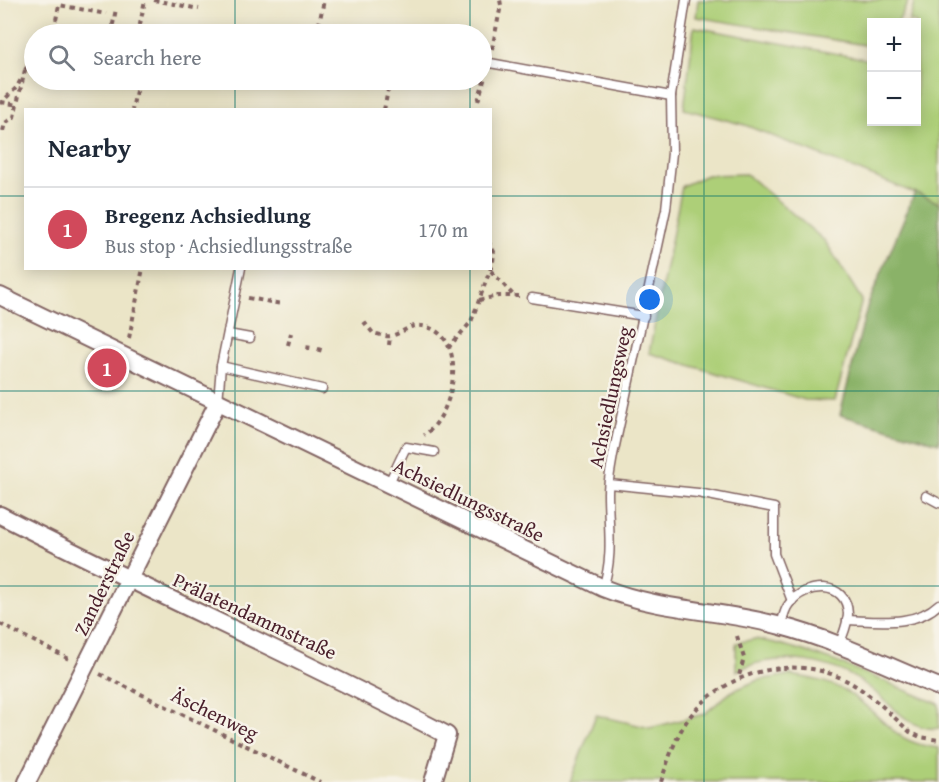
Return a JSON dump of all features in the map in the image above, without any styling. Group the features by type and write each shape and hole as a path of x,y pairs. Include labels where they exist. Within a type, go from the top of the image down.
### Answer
{"street":[{"name":"Achsiedlungsstraße","path":"0,296 603,588 651,603 781,626 838,646 939,687"},
{"name":"Zanderstraße","path":"27,782 218,402"},
{"name":"Prälatendammstraße","path":"0,515 128,580 341,680 447,735 433,782"}],"lane":[{"name":"Achsiedlungsweg","path":"603,588 609,571 612,542 609,484 613,455 669,191 672,153 671,96 686,0"},
{"path":"492,63 671,96"},
{"path":"218,402 221,366 241,270"},
{"path":"532,298 644,316"},
{"path":"228,334 250,338"},
{"path":"221,366 322,389"},
{"path":"388,485 406,447 434,452"},
{"path":"609,484 698,493 774,508 774,554 792,600"},
{"path":"926,496 939,503"},
{"path":"781,626 784,613 792,600 809,589 821,587 834,590 847,606 847,620 838,646"},
{"path":"847,620 900,622 933,609 939,604"}],"path":[{"path":"140,24 145,0"},
{"path":"154,0 199,9"},
{"path":"319,24 324,0"},
{"path":"492,52 500,0"},
{"path":"56,20 59,5 102,13"},
{"path":"113,24 116,9"},
{"path":"1,102 17,87 24,72"},
{"path":"3,131 5,123 14,117 24,75"},
{"path":"132,108 136,90"},
{"path":"384,108 388,90"},
{"path":"478,101 481,90"},
{"path":"1,102 18,105"},
{"path":"0,120 5,123"},
{"path":"125,357 143,270"},
{"path":"448,348 471,322 490,271 514,296"},
{"path":"235,296 282,304"},
{"path":"478,300 514,296 532,298"},
{"path":"364,321 373,333 390,336 404,328 422,326 437,332 448,348 452,373 449,403 433,429 406,447"},
{"path":"288,345 291,333"},
{"path":"389,345 390,336"},
{"path":"308,350 309,343"},
{"path":"319,352 321,345"},
{"path":"0,624 73,661"},
{"path":"736,636 744,658 738,680"},
{"path":"661,782 671,753 688,720 716,692 738,680 765,670 803,667 828,672 859,688 910,732 931,740 939,740"},
{"name":"Äschenweg","path":"97,673 320,782"}],"green space":[{"path":"698,0 909,0 900,18 867,18 867,45 696,17"},
{"path":"915,0 939,0 939,203 745,125 684,109 694,27 867,59 867,126 921,126 921,18 910,18"},
{"path":"746,174 825,241 862,300 835,401 805,400 649,353 682,186 707,175"},
{"path":"915,192 939,203 939,443 840,415 867,307"},
{"path":"755,639 826,658 939,704 939,728 929,728 911,722 856,678 823,665 806,661 770,661 736,671 736,643"},
{"path":"790,675 818,680 839,688 858,700 897,734 922,745 939,748 939,782 570,782 596,715 650,728 704,714 731,692 758,680"}],"place":[{"name":"Bregenz Achsiedlung","path":"107,368"}]}
